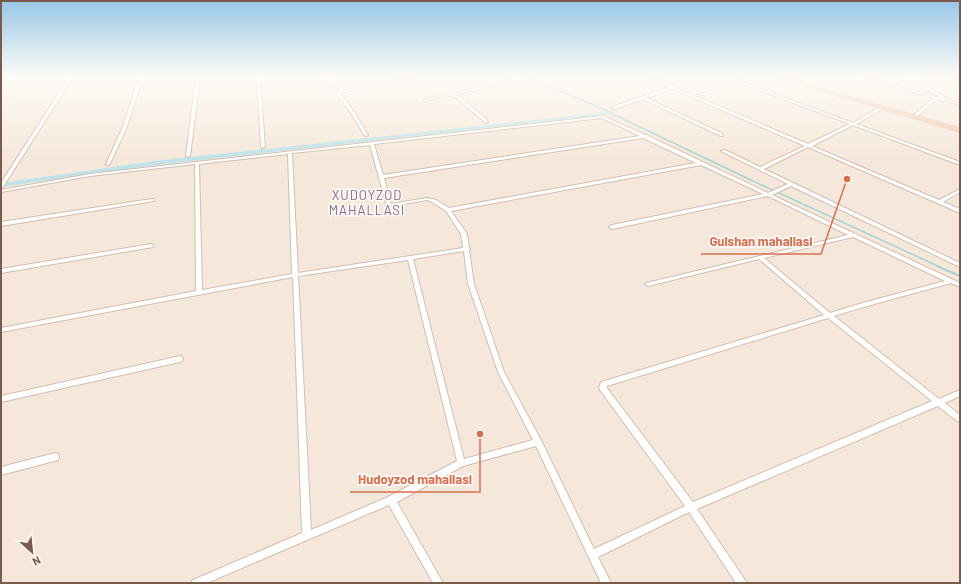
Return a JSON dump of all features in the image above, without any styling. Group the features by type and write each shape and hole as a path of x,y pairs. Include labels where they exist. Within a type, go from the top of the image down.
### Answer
{"highway":[{"path":"871,104 960,129"},
{"path":"882,104 960,129"}],"street":[{"path":"1,187 54,104"},
{"path":"108,164 124,129 132,104"},
{"path":"188,156 194,104"},
{"path":"260,104 263,147"},
{"path":"347,104 361,124 366,135"},
{"path":"466,104 486,122"},
{"path":"613,108 624,104"},
{"path":"656,104 722,135"},
{"path":"715,104 960,211"},
{"path":"800,104 960,164"},
{"path":"916,115 929,104"},
{"path":"760,169 883,108"},
{"path":"1,191 90,176 603,116 960,285"},
{"path":"382,178 646,136"},
{"path":"372,143 389,206 428,199 434,201 448,210 464,234 470,284 501,372 538,442 606,583"},
{"path":"723,151 960,265"},
{"path":"290,152 307,536"},
{"path":"197,163 199,292"},
{"path":"448,210 702,163"},
{"path":"1,180 7,178"},
{"path":"612,227 769,194 791,184"},
{"path":"939,202 960,190"},
{"path":"1,224 152,200"},
{"path":"648,284 853,235"},
{"path":"1,271 151,246"},
{"path":"1,330 295,275 467,249"},
{"path":"410,258 461,463"},
{"path":"761,258 828,315 960,419"},
{"path":"742,583 691,507 603,388 604,384 828,315 951,281"},
{"path":"1,399 180,359"},
{"path":"592,555 691,507 960,393"},
{"path":"196,583 391,500 461,463 538,442"},
{"path":"1,471 55,457"},
{"path":"391,500 438,583"}],"shaded area":[{"path":"1,104 960,104 960,583 1,583"}],"waterway":[{"path":"593,104 753,181 940,267"},
{"path":"1,185 155,163 609,113"},
{"path":"937,266 960,276"}],"place":[{"name":"Gulshan mahallasi","path":"847,179"},
{"name":"Hudoyzod mahallasi","path":"480,434"}],"district":[{"name":"XUDOYZOD MAHALLASI","path":"367,202"}]}
